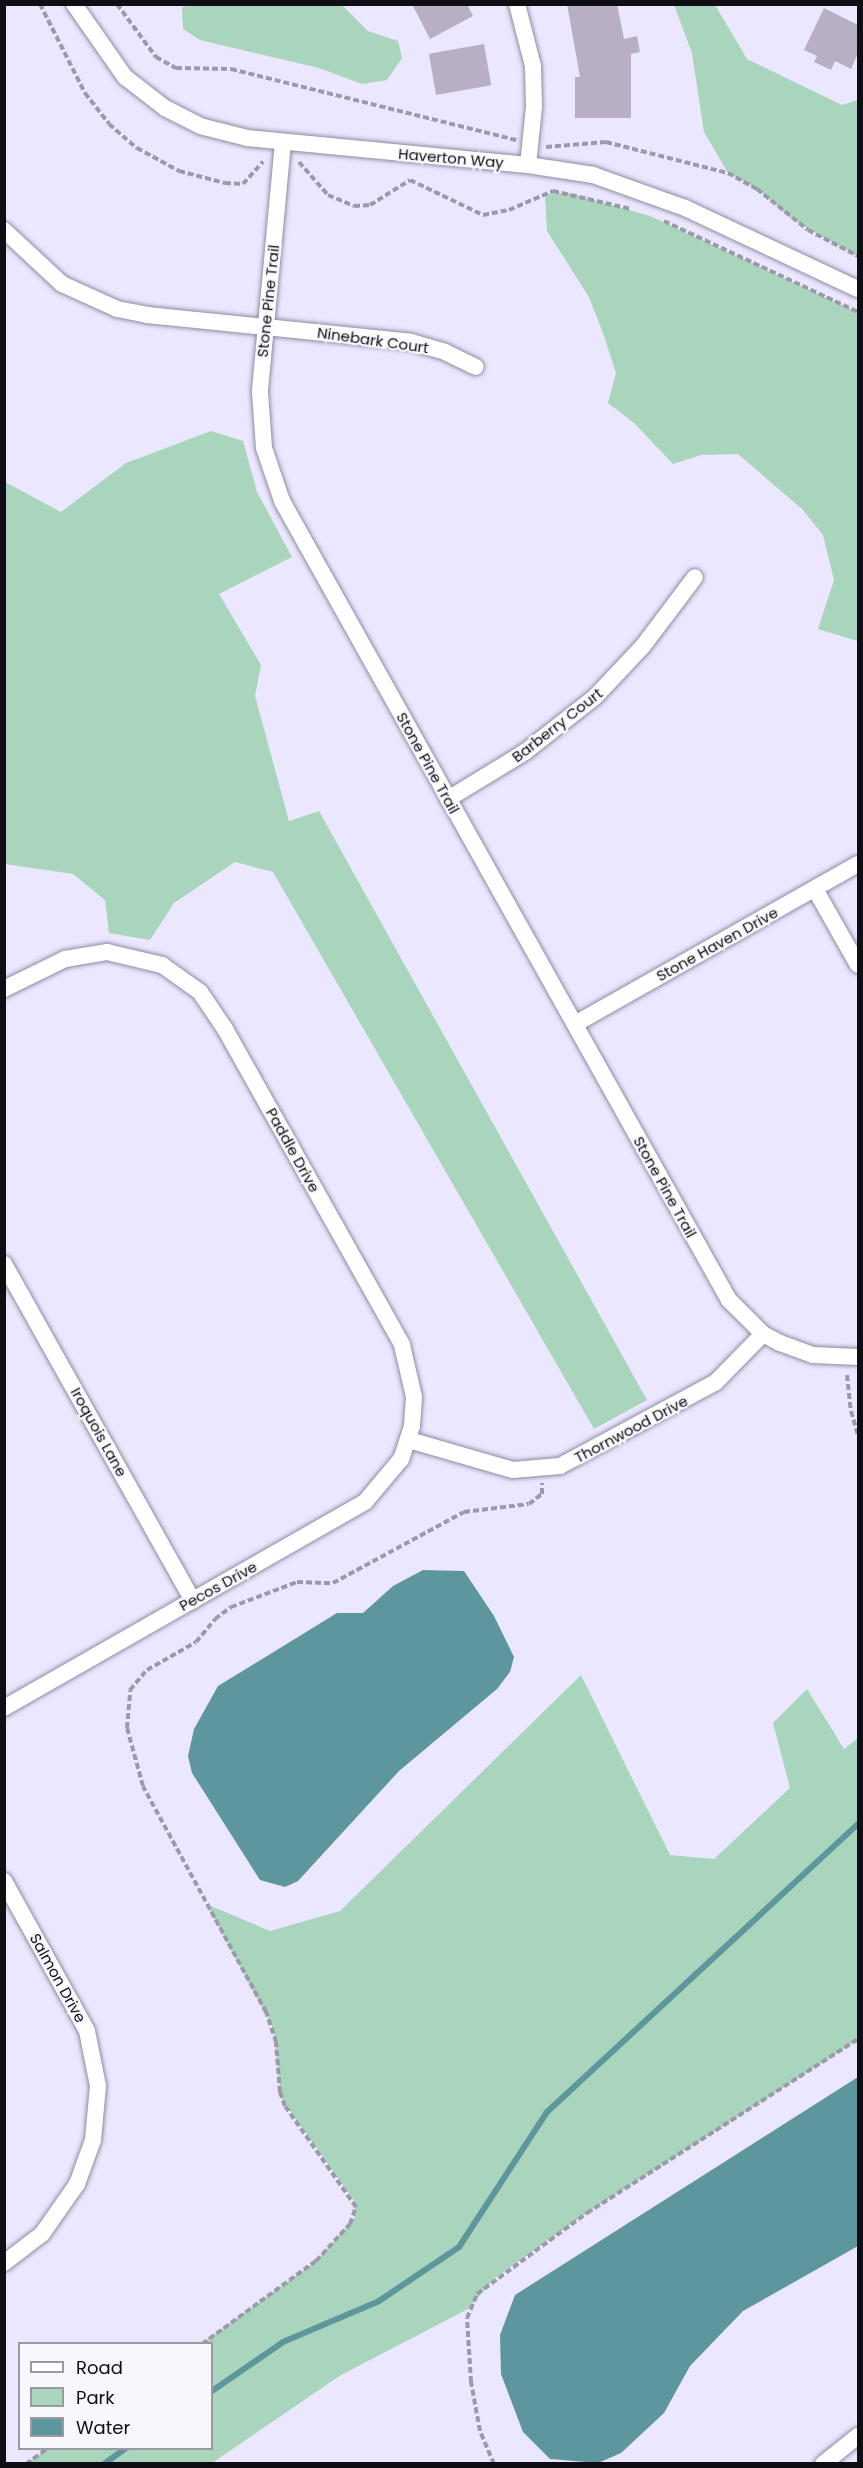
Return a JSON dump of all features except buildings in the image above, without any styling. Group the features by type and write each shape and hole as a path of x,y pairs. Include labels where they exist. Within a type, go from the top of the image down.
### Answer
{"street":[{"name":"Haverton Way","path":"74,4 112,63 157,104 218,132 283,142 528,165 593,176 654,195 858,289"},
{"path":"517,4 533,66 528,165"},
{"name":"Stone Pine Trail","path":"283,142 260,415 273,479 448,799 713,1273 729,1300 763,1334"},
{"name":"Ninebark Court","path":"4,230 48,273 97,303 147,315 411,342 445,352 476,367"},
{"name":"Barberry Court","path":"448,799 525,752 595,697 643,646 695,577"},
{"name":"Stone Haven Drive","path":"575,1024 858,864"},
{"path":"815,889 858,965"},
{"name":"Paddle Drive","path":"4,989 75,956 107,952 162,965 200,992 216,1012 402,1345 414,1386 409,1440"},
{"name":"Iroquois Lane","path":"4,1264 193,1601"},
{"path":"763,1334 813,1354 858,1357"},
{"name":"Thornwood Drive","path":"409,1440 494,1466 541,1470 587,1454 716,1382 763,1334"},
{"name":"Pecos Drive","path":"4,1708 364,1502 392,1472 409,1440"},
{"name":"Salmon Drive","path":"4,1881 83,2021 98,2086 93,2140 77,2184 42,2234 4,2263"},
{"path":"823,2463 858,2436"}],"path":[{"path":"40,4 85,93 109,124 137,148 187,174 240,185 264,160 282,159 303,163 328,195 354,206 370,205 410,180 483,215 509,210 553,191 643,213"},
{"path":"117,4 156,57 176,69 231,69 547,147 617,143 728,173 758,189 808,230 858,256"},
{"path":"656,218 858,312"},
{"path":"847,1375 850,1411 858,1436"},
{"path":"203,2342 315,2261 350,2224 356,2207 285,2106 280,2092 276,2042 266,2012 143,1786 127,1728 130,1690 147,1670 196,1642 215,1619 231,1607 297,1582 333,1583 464,1512 529,1503 542,1494 541,1470"},
{"path":"494,2463 477,2421 471,2382 467,2318 477,2294 586,2213 858,2038"},
{"path":"26,2463 45,2450"}],"green space":[{"path":"192,5 342,5 368,31 398,41 402,58 387,80 362,84 319,68 200,40 183,29 182,7"},
{"path":"674,5 715,5 747,59 842,105 858,100 858,257 793,220 757,189 728,173 704,132 692,53"},
{"path":"569,193 650,216 858,312 858,641 818,629 834,580 823,535 802,509 738,454 701,455 673,464 634,423 608,403 616,373 603,333 589,297 547,231 545,194"},
{"path":"211,431 243,441 257,492 292,557 219,594 261,665 255,696 289,821 319,811 647,1400 594,1429 273,872 235,862 174,903 150,940 109,933 105,900 73,874 5,864 5,482 61,512 126,463"},
{"path":"581,1675 670,1855 714,1859 790,1788 773,1723 807,1689 844,1749 858,1738 858,2040 587,2213 495,2278 468,2309 341,2375 212,2463 26,2463 46,2450 213,2450 213,2342 203,2342 316,2261 355,2217 355,2202 281,2098 273,2028 206,1904 270,1931 340,1911"}],"water":[{"path":"423,1570 464,1571 494,1616 514,1657 510,1672 497,1689 399,1771 298,1881 285,1887 260,1880 192,1773 188,1756 194,1729 218,1686 337,1613 363,1613 393,1586"},
{"path":"858,2077 858,2246 743,2311 690,2366 664,2413 621,2453 598,2463 550,2459 523,2432 501,2374 500,2335 515,2295"}],"waterway":[{"path":"213,2390 283,2342 379,2301 459,2247 547,2112 858,1824"},
{"path":"104,2464 123,2450"}]}
